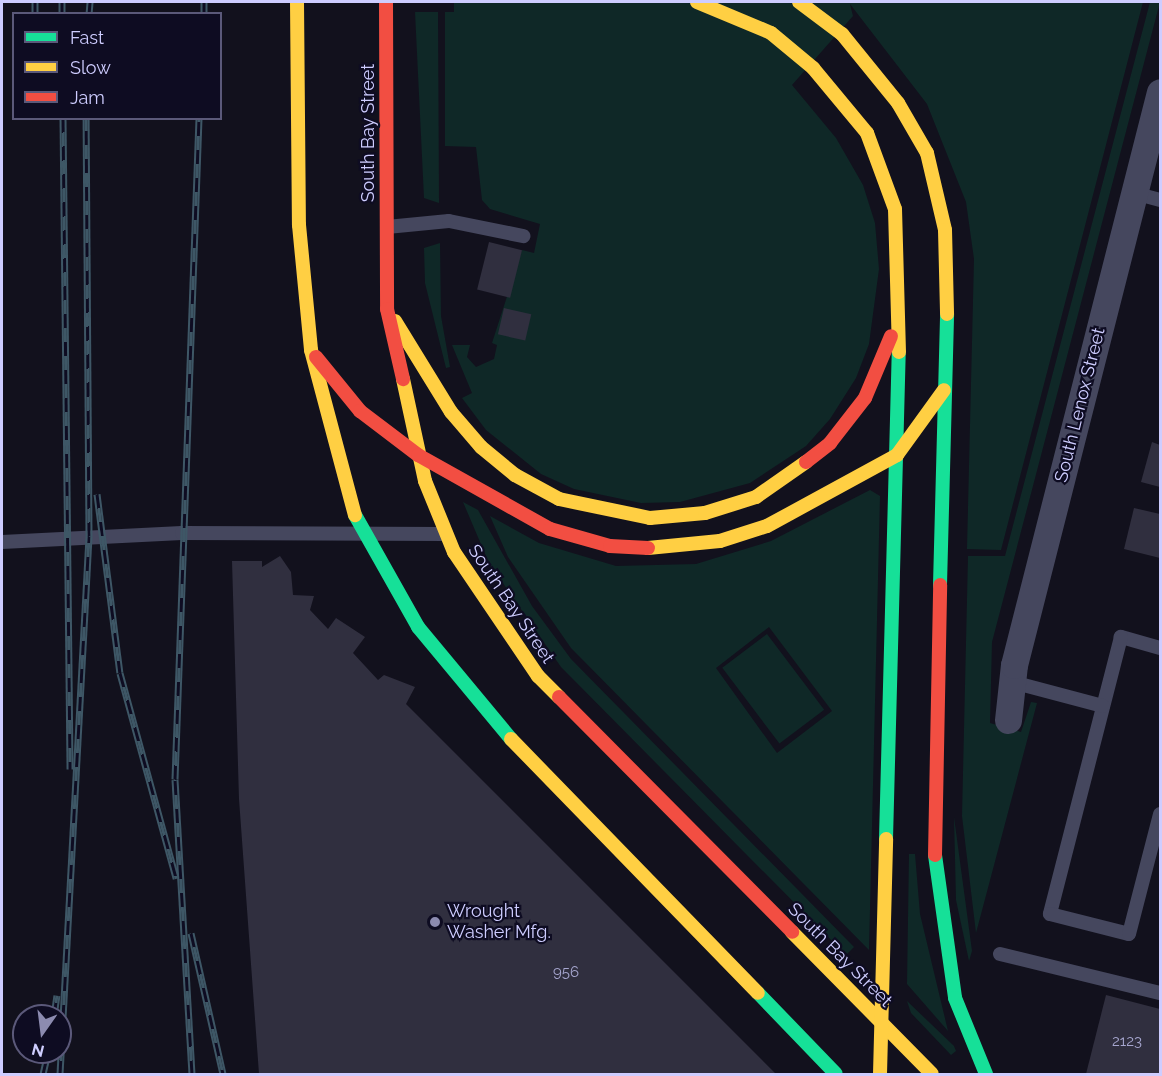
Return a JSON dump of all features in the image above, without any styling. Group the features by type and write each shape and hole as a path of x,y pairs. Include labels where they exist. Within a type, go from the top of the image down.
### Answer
{"main road":[{"path":"297,2 299,225 310,350 327,424 364,533 418,627 472,698 836,1074"},
{"name":"South Bay Street","path":"386,2 387,309 418,456 447,534 490,610 538,676 932,1074"},
{"path":"697,2 771,33 813,68 867,133 895,209 899,312 897,455 884,1025 880,1074"},
{"path":"799,2 842,34 898,103 927,153 945,230 944,390 933,833 940,919 955,998 986,1074"},
{"path":"387,309 452,412 481,447 515,475 559,499 650,518 705,513 756,497 798,469 830,442 865,398 899,312"},
{"path":"310,350 360,411 418,456 550,529 610,546 663,549 720,541 767,526 897,455 944,390"}],"street":[{"name":"South Lenox Street","path":"1008,720 1012,682 1161,92"}],"lane":[{"path":"1134,193 1161,200"},
{"path":"387,227 449,220 524,236"},
{"path":"2,542 95,536 447,534"},
{"path":"1161,648 1121,637 1050,914 1129,934 1161,814"},
{"path":"1012,682 1103,706"},
{"path":"1000,954 1161,993"}],"green space":[{"path":"454,2 1143,2 1001,550 967,549 974,259 966,202 927,104 850,4 853,16 792,85 836,138 863,185 875,223 879,269 869,344 856,378 830,419 806,446 750,483 680,502 641,503 574,489 541,474 486,430 462,398 472,393 452,345 470,345 467,357 476,367 494,359 497,345 492,343 522,250 534,253 540,224 490,209 482,200 476,147 445,146 445,12 454,12"},
{"path":"1150,2 1160,2 992,642 990,723 1021,732 1031,702 1037,703 976,933 962,816 968,556 1005,556"},
{"path":"415,12 438,12 439,203 424,198"},
{"path":"440,243 441,316 450,367 446,368 425,283 424,248"},
{"path":"870,490 880,496 869,950 571,648 508,557 490,516 539,543 616,566 696,564 771,541","holes":["769,627 832,711 777,753 716,668"]},
{"path":"463,502 478,510 532,606 571,659 854,947 846,955 561,667 489,563"},
{"path":"767,634 824,710 779,744 722,668"},
{"path":"954,817 972,951 969,961 956,900"},
{"path":"909,854 915,854 920,914 948,1031 907,984"},
{"path":"907,1001 954,1046 956,1051 951,1055 911,1013"}],"building":[{"path":"489,242 522,250 510,298 477,290"},
{"path":"504,308 531,314 525,341 498,334"},
{"path":"1152,442 1160,445 1160,487 1141,482"},
{"path":"1134,508 1160,514 1160,558 1124,549"},
{"name":"Wrought Washer Mfg.","path":"280,556 291,572 293,595 314,596 310,610 328,629 336,618 365,637 353,653 378,680 384,675 415,687 406,704 776,1074 259,1074 239,799 232,561 262,561 262,567"},
{"path":"1106,995 1160,1009 1160,1074 1086,1074"}],"railway":[{"path":"35,2 35,12"},
{"path":"62,2 62,12"},
{"path":"89,12 90,2"},
{"path":"204,2 204,12"},
{"path":"63,120 70,769"},
{"path":"60,1074 89,536 86,120"},
{"path":"192,1074 175,779 199,120"},
{"path":"97,494 120,673 176,878"},
{"path":"191,933 223,1074"},
{"path":"56,1004 57,995"},
{"path":"43,1074 45,1064"}],"traffic: fast":[{"path":"940,585 947,314"},
{"path":"886,839 899,352"},
{"path":"355,515 418,627 511,739"},
{"path":"935,855 955,998 986,1074"},
{"path":"758,993 836,1074"}],"traffic: slow":[{"path":"297,2 299,225 311,350 355,515"},
{"path":"697,2 771,33 813,68 867,133 895,209 899,352"},
{"path":"799,2 842,34 898,103 927,153 945,230 947,314"},
{"path":"395,321 451,412 481,447 515,475 559,499 650,518 705,513 756,497 806,462"},
{"path":"403,379 425,481 454,552 538,676 559,697"},
{"path":"648,548 720,541 767,526 897,455 944,390"},
{"path":"511,739 758,993"},
{"path":"880,1074 886,839"},
{"path":"792,932 932,1074"}],"traffic: jam":[{"path":"386,2 387,309 403,379"},
{"path":"806,462 830,443 865,398 891,336"},
{"path":"316,357 360,411 418,455 550,529 610,546 648,548"},
{"path":"935,855 940,585"},
{"path":"559,697 792,932"}],"place":[{"name":"Wrought Washer Mfg.","path":"435,922"}]}
